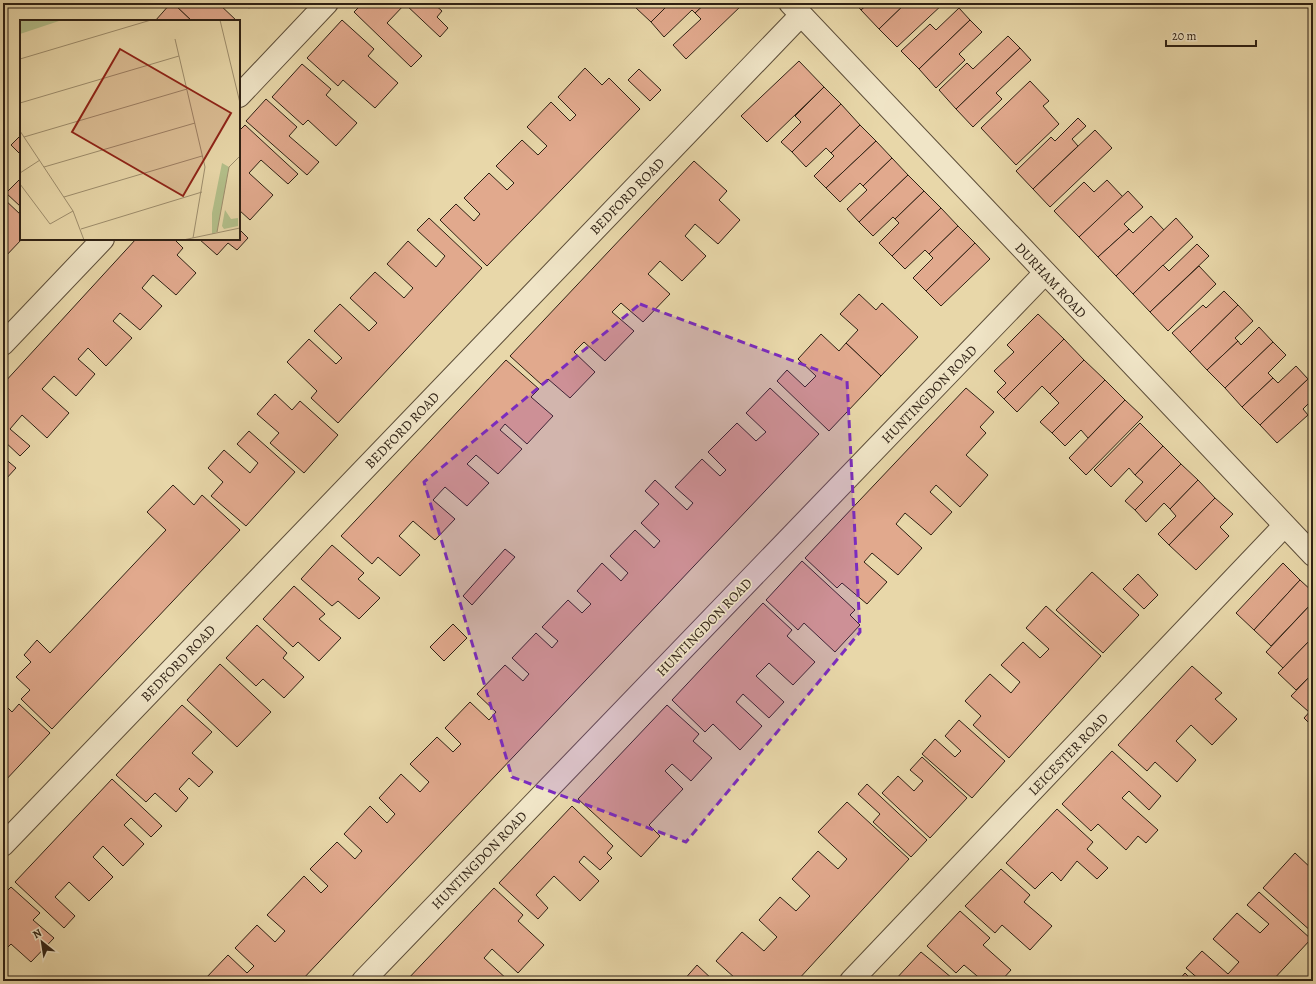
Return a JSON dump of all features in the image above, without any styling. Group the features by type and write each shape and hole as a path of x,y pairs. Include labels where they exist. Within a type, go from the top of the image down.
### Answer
{"street":[{"path":"240,95 327,3"},
{"name":"DURHAM ROAD","path":"796,9 1313,555"},
{"name":"BEDFORD ROAD","path":"3,845 796,9"},
{"path":"3,344 102,240"},
{"name":"HUNTINGDON ROAD","path":"363,981 1045,273"},
{"name":"LEICESTER ROAD","path":"851,981 1284,526"}],"highlighted area":[{"path":"640,304 847,381 860,632 686,842 512,777 424,482"}],"building":[{"path":"171,3 173,3 191,20 156,20"},
{"path":"173,3 218,3 236,20 191,20"},
{"path":"243,3 255,3 249,8"},
{"path":"363,3 433,3 442,11 437,17 448,28 440,37 405,4 387,23 422,56 411,67 354,12"},
{"path":"641,3 670,3 651,22 636,8"},
{"path":"670,3 706,3 695,13 692,10 664,37 651,22"},
{"path":"706,3 743,4 686,59 673,45 701,19 695,13"},
{"path":"855,3 869,3 861,10"},
{"path":"869,3 906,3 879,29 861,10"},
{"path":"906,3 944,3 897,47 879,29"},
{"path":"1304,3 1313,3 1313,12"},
{"path":"959,8 970,20 919,69 901,51 930,24 936,30"},
{"path":"342,20 374,49 368,56 398,83 375,108 343,80 338,86 307,58"},
{"path":"970,20 982,32 959,54 965,60 936,88 919,69"},
{"path":"1008,36 1020,48 956,109 939,90 967,63 973,69"},
{"path":"1020,48 1031,60 996,93 1002,99 973,127 956,109"},
{"path":"799,61 824,87 767,142 741,116"},
{"path":"302,64 331,89 326,95 357,123 336,146 308,120 303,125 272,97"},
{"path":"585,68 602,85 609,78 640,109 487,266 440,220 456,204 474,221 480,214 464,198 489,173 507,190 514,183 496,166 522,140 538,155 547,146 527,127 551,102 570,121 576,115 558,97"},
{"path":"639,69 661,90 650,101 628,80"},
{"path":"1030,81 1049,101 1043,106 1059,124 1016,165 981,128"},
{"path":"824,87 841,104 792,152 781,142 801,122 795,116"},
{"path":"266,99 297,127 289,136 319,162 307,175 246,121"},
{"path":"841,104 860,125 831,153 826,148 806,167 792,152"},
{"path":"1078,118 1086,126 1072,139 1078,146 1033,189 1016,171 1051,137 1055,141"},
{"path":"245,125 298,174 288,184 261,160 249,173 273,195 250,220 240,211 240,130"},
{"path":"860,125 876,141 826,188 814,176 834,156 831,153"},
{"path":"1095,130 1112,148 1050,207 1033,189"},
{"path":"20,136 20,154 11,145"},
{"path":"876,141 892,158 863,186 860,183 840,202 826,188"},
{"path":"892,158 908,175 859,222 847,209 867,190 863,186"},
{"path":"694,161 727,191 719,200 740,220 718,244 695,224 685,236 706,256 682,281 660,261 648,274 670,294 643,322 621,303 612,312 634,331 605,361 584,342 574,352 595,372 570,398 548,379 542,385 510,356"},
{"path":"908,175 924,191 895,219 893,217 873,236 859,222"},
{"path":"20,179 20,206 6,193"},
{"path":"1107,180 1123,197 1079,237 1054,211 1084,182 1094,192"},
{"path":"924,191 941,208 892,256 879,243 899,223 895,219"},
{"path":"1128,191 1143,207 1124,224 1129,229 1098,257 1079,237"},
{"path":"3,198 20,214 21,240 3,259"},
{"path":"941,208 958,226 929,254 925,250 905,269 892,256"},
{"path":"1151,216 1164,230 1116,276 1098,257 1129,229 1133,233"},
{"path":"429,218 482,268 338,423 311,398 317,391 287,362 309,339 336,364 342,358 314,331 340,304 369,331 377,323 350,298 375,272 404,298 413,288 387,264 408,241 436,267 445,256 417,230"},
{"path":"1176,218 1193,237 1133,294 1116,276"},
{"path":"958,226 975,243 926,291 913,278 933,258 929,254"},
{"path":"240,230 248,238 237,250 228,243 217,255 200,240 240,240"},
{"path":"135,240 175,240 183,248 177,255 196,273 176,295 153,275 142,288 162,306 140,330 120,313 113,321 132,338 106,366 88,348 78,359 95,374 76,396 54,376 42,389 69,413 47,438 22,415 10,429 30,446 20,456 3,440 3,384"},
{"path":"975,243 990,259 941,306 926,291"},
{"path":"1197,244 1209,256 1150,312 1133,294 1163,265 1169,271"},
{"path":"1199,266 1216,284 1168,331 1150,312"},
{"path":"1224,291 1238,305 1190,352 1172,333 1203,305 1206,308"},
{"path":"859,294 876,310 882,303 918,337 881,376 846,343 858,330 840,314"},
{"path":"1238,305 1253,321 1235,338 1238,341 1207,370 1190,352"},
{"path":"1038,314 1064,339 1004,399 997,392 1006,383 994,371 1014,352 1007,345"},
{"path":"1259,327 1273,342 1225,388 1207,370 1238,341 1241,345"},
{"path":"821,334 839,351 846,343 881,376 829,431 777,381 787,370 805,387 816,376 798,359"},
{"path":"1064,339 1084,360 1050,394 1042,386 1017,412 1004,399"},
{"path":"1273,342 1286,355 1268,373 1273,378 1242,407 1225,388"},
{"path":"506,360 539,389 531,397 553,416 527,444 505,424 500,430 522,449 498,474 476,455 467,464 489,483 467,506 445,487 433,500 455,519 435,540 413,521 399,536 420,555 400,576 378,557 372,564 341,536"},
{"path":"1084,360 1105,380 1052,433 1040,422 1059,403 1050,394"},
{"path":"1296,366 1308,379 1260,425 1242,407 1273,378 1278,383"},
{"path":"1308,379 1313,384 1313,399 1303,409 1308,415 1277,443 1260,425"},
{"path":"1105,380 1125,400 1088,438 1081,430 1065,446 1052,433"},
{"path":"770,388 819,434 301,981 204,980 228,955 247,973 254,966 235,948 257,925 275,942 285,931 267,915 304,876 321,893 328,886 310,869 337,842 355,859 362,851 344,834 370,806 387,823 395,814 379,798 401,774 420,792 429,782 410,764 437,737 453,752 461,744 445,728 470,702 489,720 496,712 477,694 505,665 523,681 529,674 512,658 536,633 552,648 558,641 542,627 568,600 582,613 591,604 577,591 602,563 621,581 628,573 610,556 635,530 654,548 660,541 641,523 659,504 645,491 655,480 687,510 693,503 675,487 702,459 720,476 726,470 708,452 737,423 756,441 766,432 746,413"},
{"path":"966,388 994,412 980,427 986,433 966,455 988,475 960,507 936,485 930,492 952,512 931,535 905,513 896,524 922,548 898,575 872,553 864,562 887,582 867,604 842,583 837,588 805,558"},
{"path":"275,394 292,410 300,401 338,435 304,473 270,443 279,433 257,414"},
{"path":"1125,400 1143,417 1086,475 1069,458"},
{"path":"1140,423 1163,446 1135,475 1129,468 1111,487 1094,470"},
{"path":"249,431 295,472 246,526 211,496 223,482 208,468 224,450 250,473 258,463 237,444"},
{"path":"1163,446 1181,464 1135,510 1125,501 1143,482 1135,475"},
{"path":"3,457 16,468 5,480 3,479"},
{"path":"1181,464 1198,480 1170,509 1164,503 1146,522 1135,510"},
{"path":"1198,480 1215,498 1169,545 1158,534 1176,516 1170,509"},
{"path":"173,485 194,505 202,495 240,530 52,729 21,699 30,690 16,677 31,662 24,655 37,640 50,653 166,530 147,512"},
{"path":"1215,498 1233,514 1220,527 1229,536 1196,570 1169,545"},
{"path":"332,545 364,573 358,579 380,598 359,619 338,601 332,606 301,579"},
{"path":"505,549 515,557 472,605 463,596"},
{"path":"802,561 855,610 850,615 860,625 835,652 804,623 798,630 766,600"},
{"path":"1283,563 1300,580 1254,630 1236,613"},
{"path":"1092,572 1139,615 1103,653 1056,610"},
{"path":"1138,574 1158,595 1144,609 1123,589"},
{"path":"1300,580 1313,592 1313,602 1271,646 1254,630"},
{"path":"294,586 325,614 319,619 341,638 319,661 298,642 293,647 263,619"},
{"path":"1313,602 1313,637 1283,668 1266,652"},
{"path":"763,603 792,630 787,636 815,662 793,685 769,663 756,676 784,702 769,718 743,694 736,702 762,726 740,750 713,724 705,732 672,700"},
{"path":"1046,606 1101,656 1009,758 973,725 981,716 965,701 990,674 1011,693 1020,682 1001,665 1023,642 1040,658 1049,649 1026,628"},
{"path":"453,624 467,638 444,661 430,647"},
{"path":"257,625 287,653 283,658 304,677 284,698 263,679 256,686 226,658"},
{"path":"1313,637 1313,673 1296,690 1278,673"},
{"path":"220,664 271,712 237,747 187,700"},
{"path":"1192,666 1222,693 1215,699 1237,719 1212,745 1191,725 1176,741 1196,760 1177,782 1155,762 1147,771 1118,745"},
{"path":"1313,673 1313,708 1309,712 1291,696"},
{"path":"3,703 12,712 19,704 50,733 3,783"},
{"path":"182,705 212,732 192,753 213,772 199,787 189,778 179,789 188,798 176,812 155,793 146,802 116,775"},
{"path":"667,705 699,734 693,741 712,758 691,781 672,764 665,771 683,789 649,825 660,836 641,857 578,799"},
{"path":"1313,708 1313,727 1304,718"},
{"path":"959,720 1005,761 972,798 922,754 935,739 955,757 961,751 945,736"},
{"path":"1112,751 1161,796 1149,810 1129,791 1122,798 1158,830 1146,843 1138,836 1126,850 1098,824 1091,831 1062,804"},
{"path":"922,757 967,798 930,838 882,793 898,776 914,791 923,781 910,770"},
{"path":"112,779 162,826 151,837 131,818 124,825 144,844 123,866 103,846 93,857 113,877 89,901 69,882 55,897 75,916 64,928 15,882"},
{"path":"867,784 927,840 911,857 873,822 880,814 858,794"},
{"path":"847,802 909,859 797,981 733,981 735,978 716,961 742,932 764,951 777,937 759,920 780,897 796,911 810,896 792,879 818,851 838,869 847,859 818,832"},
{"path":"572,806 613,846 607,853 612,858 600,870 584,856 579,862 599,881 580,901 554,876 536,895 548,908 538,919 499,883"},
{"path":"1057,809 1093,842 1087,849 1108,868 1097,879 1077,861 1061,881 1052,872 1035,889 1006,863"},
{"path":"1295,853 1313,870 1313,933 1263,888"},
{"path":"1001,869 1030,895 1024,902 1052,926 1030,950 1002,925 995,933 965,906"},
{"path":"11,887 40,913 33,920 54,938 31,962 11,944 3,952 3,895"},
{"path":"494,888 523,915 518,921 544,945 518,973 492,949 484,958 509,981 406,981"},
{"path":"1259,892 1311,939 1272,981 1201,981 1186,968 1202,951 1228,974 1239,962 1213,939 1237,913 1260,933 1269,924 1247,905"},
{"path":"960,911 990,938 983,945 1011,970 1001,981 983,981 964,965 956,973 927,946"},
{"path":"921,952 952,978 949,981 894,981"},
{"path":"697,965 714,981 683,981"},
{"path":"3,972 12,981 3,981"},
{"path":"1185,973 1193,981 1178,981"}]}
